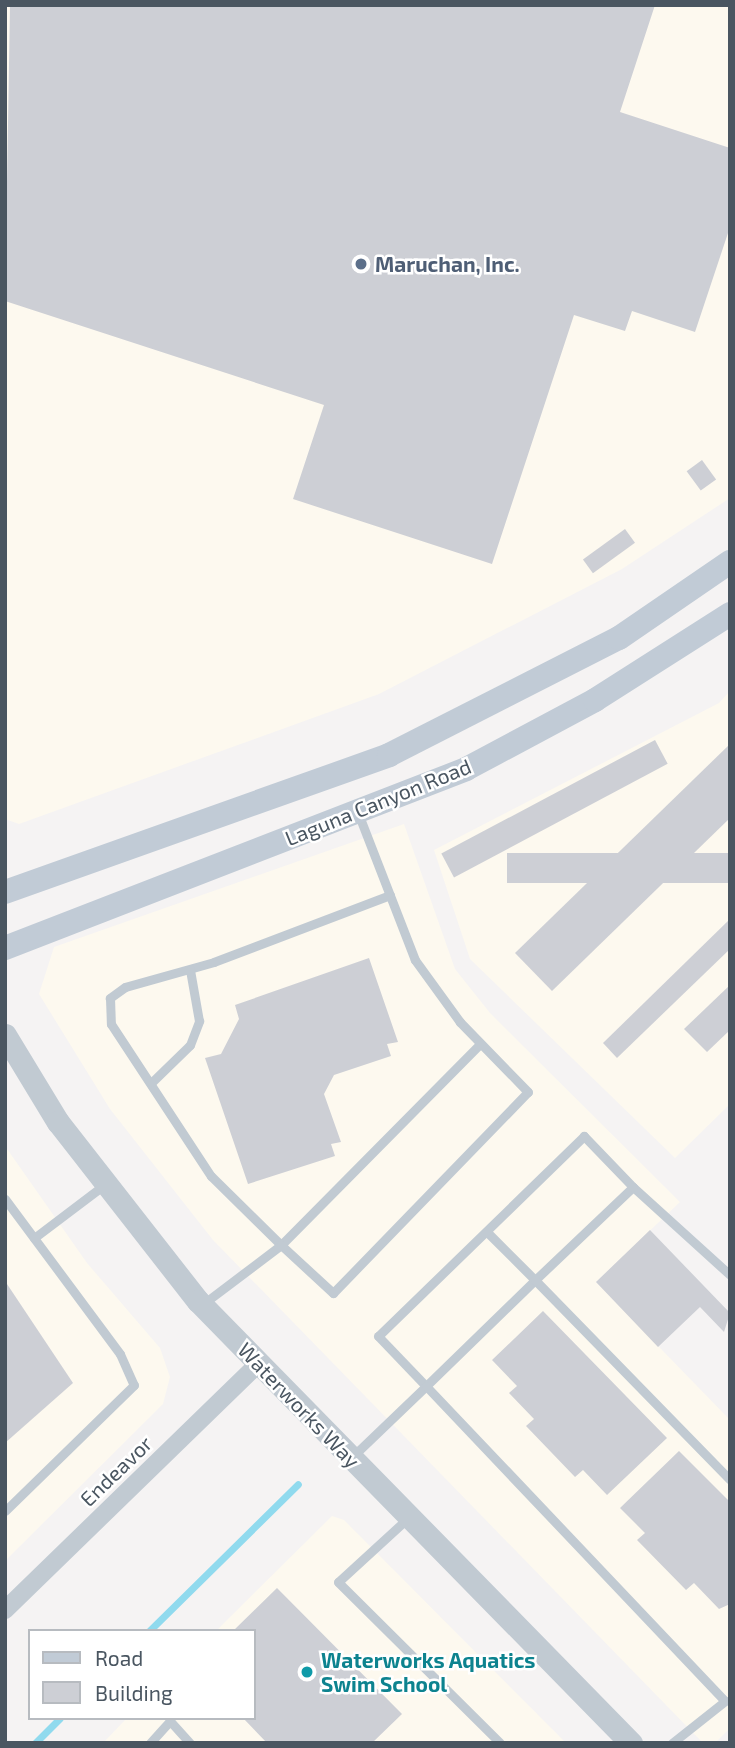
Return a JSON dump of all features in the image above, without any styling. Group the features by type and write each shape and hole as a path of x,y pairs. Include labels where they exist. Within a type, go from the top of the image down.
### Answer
{"main road":[{"name":"Laguna Canyon Road","path":"5,892 389,755 619,638 730,562"},
{"name":"Laguna Canyon Road","path":"5,948 478,763 595,700 730,614"}],"street":[{"name":"Waterworks Way","path":"5,1035 104,1185 202,1305 631,1743"},
{"name":"Endeavor","path":"5,1610 258,1364"}],"lane":[{"path":"358,811 415,960 480,1044 528,1092 333,1293 211,1175 152,1082 111,1024 107,1005 125,987 190,970 390,895"},
{"path":"152,1082 190,1045 199,1021 190,970"},
{"path":"202,1305 281,1245 480,1044"},
{"path":"672,1743 727,1698 378,1336 583,1136 730,1275"},
{"path":"34,1238 104,1185"},
{"path":"351,1458 633,1186"},
{"path":"5,1199 120,1354 134,1385 7,1507"},
{"path":"486,1232 730,1480"},
{"path":"409,1517 338,1582 500,1743"},
{"path":"150,1743 170,1721 190,1743"}],"shaded area":[{"path":"5,5 730,5 730,498 622,569 379,694 19,824 5,819"},
{"path":"730,691 730,1104 675,1158 470,959 434,850 719,703"},
{"path":"404,824 455,969 490,1013 680,1202 596,1282 730,1420 730,1728 715,1743 703,1743 213,1240 110,1109 39,994 54,947"},
{"path":"5,1146 87,1263 160,1348 170,1377 163,1404 5,1561"},
{"path":"332,1516 344,1520 566,1743 103,1743 125,1720 256,1720 256,1629 218,1629"}],"building":[{"name":"Maruchan, Inc.","path":"10,5 655,5 620,112 730,148 730,227 695,332 632,311 625,331 574,315 492,564 293,499 324,405 5,301"},
{"path":"702,460 716,479 701,491 687,471"},
{"path":"625,529 635,543 593,573 583,560"},
{"path":"655,740 668,764 454,877 441,854"},
{"path":"730,744 730,818 552,991 515,953"},
{"path":"507,853 730,853 730,883 507,883"},
{"path":"730,919 730,949 617,1058 603,1043"},
{"path":"369,958 398,1042 387,1044 391,1056 334,1075 324,1094 341,1142 331,1144 335,1156 248,1184 205,1058 221,1054 239,1019 235,1005"},
{"path":"730,985 730,1030 707,1052 684,1029"},
{"path":"650,1230 730,1313 724,1332 700,1307 658,1347 596,1282"},
{"path":"5,1281 73,1383 5,1443"},
{"path":"543,1311 667,1438 607,1495 583,1470 575,1477 526,1426 534,1419 509,1393 517,1386 492,1360"},
{"path":"679,1451 730,1502 730,1604 719,1609 694,1583 686,1590 637,1540 645,1533 620,1508"},
{"name":"Waterworks Aquatics Swim School","path":"277,1588 402,1714 372,1743 267,1743 245,1720 256,1720 256,1629 235,1629"}],"waterway":[{"path":"151,1629 298,1484"},
{"path":"35,1743 58,1720"}],"place":[{"name":"Maruchan, Inc.","path":"361,264"},
{"name":"Waterworks Aquatics Swim School","path":"307,1672"}]}
